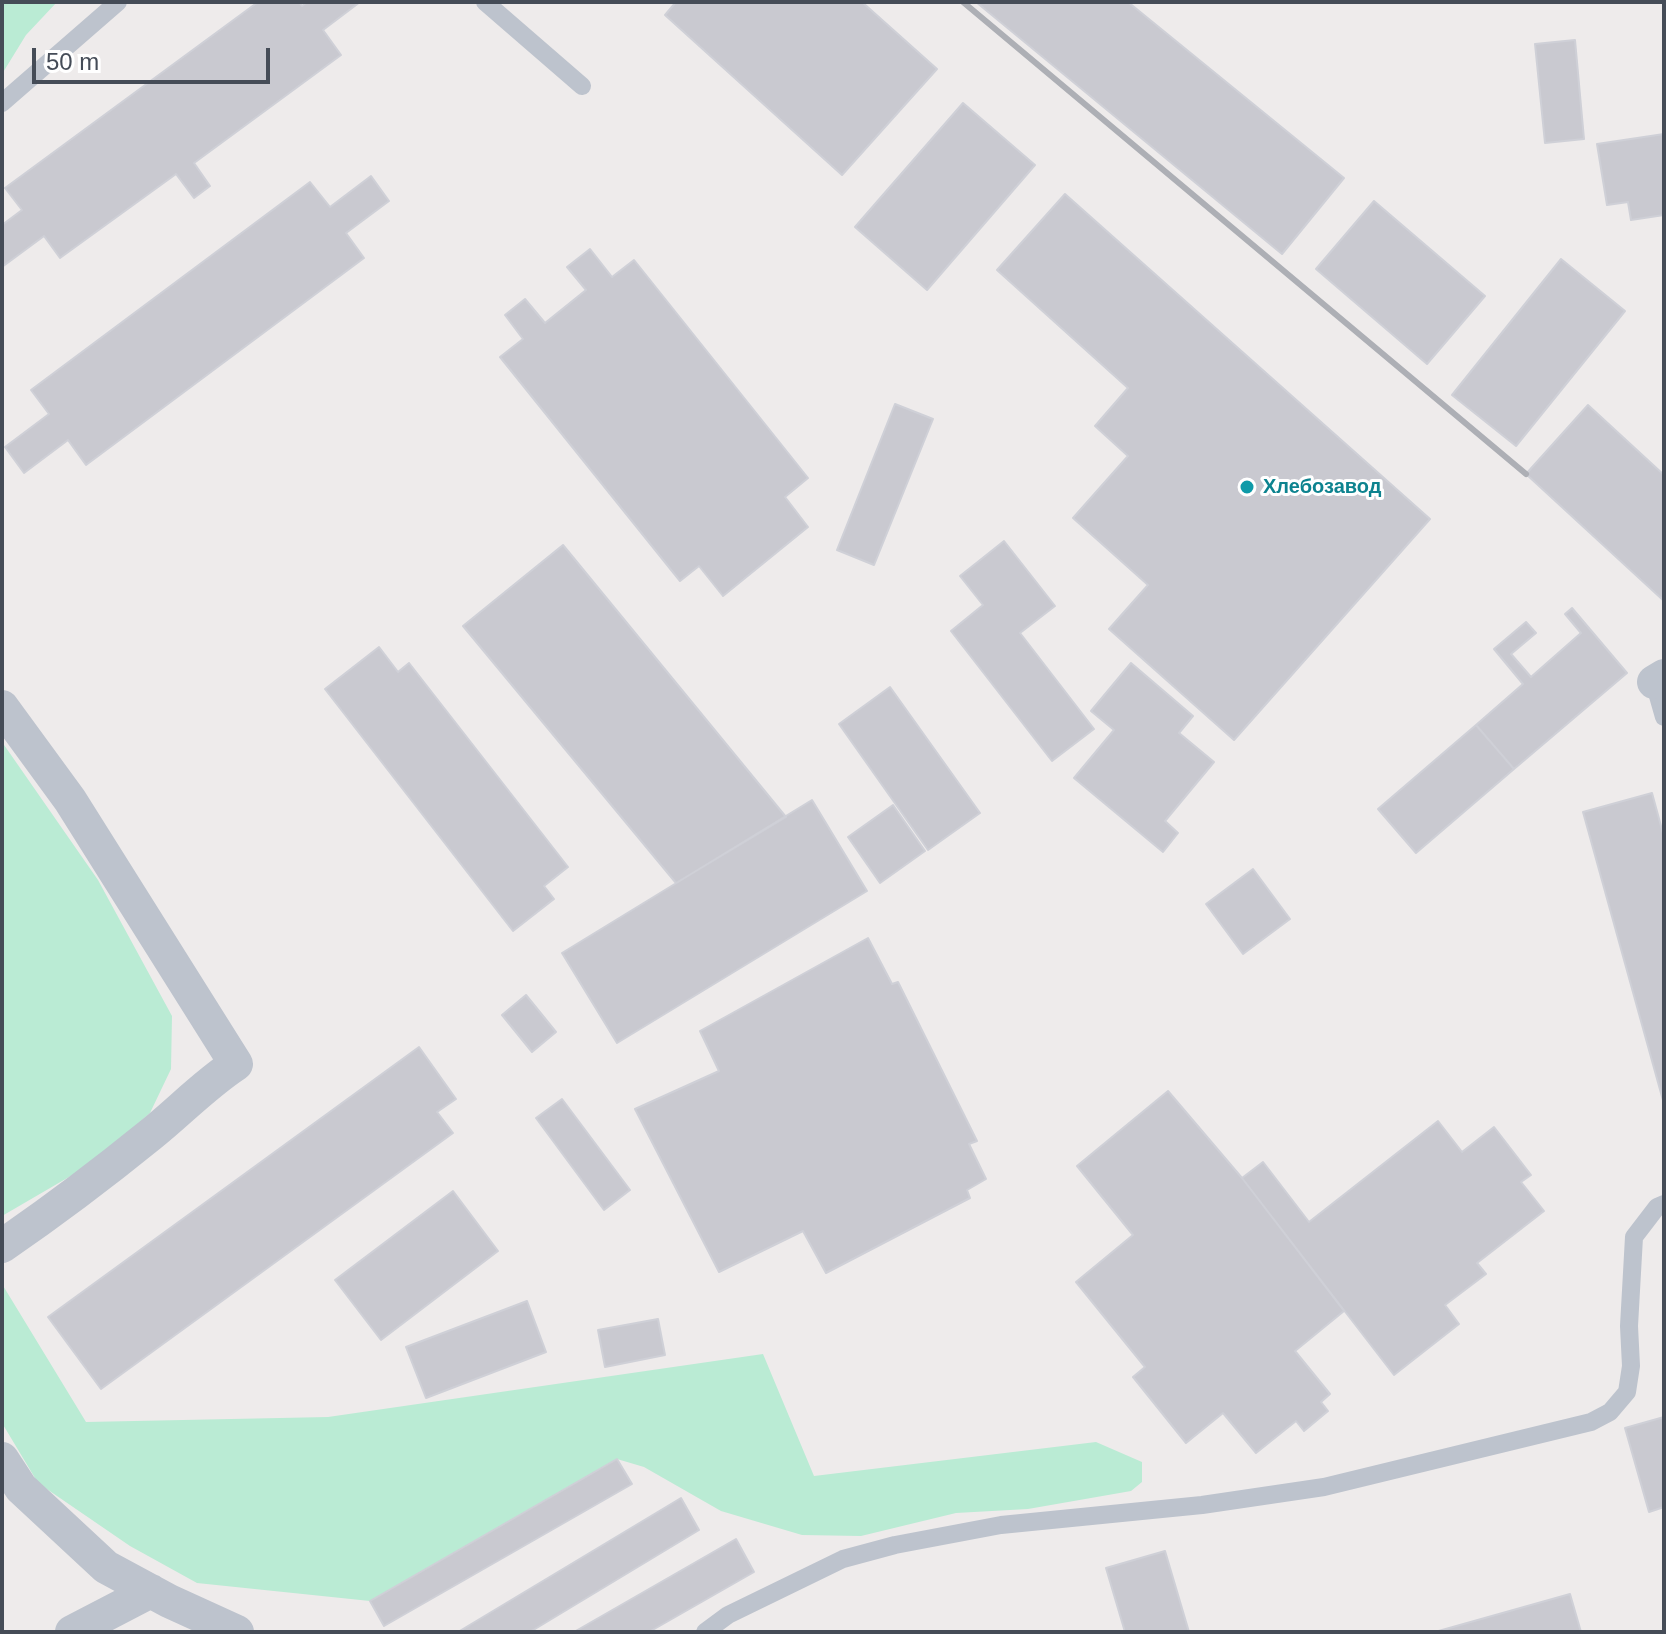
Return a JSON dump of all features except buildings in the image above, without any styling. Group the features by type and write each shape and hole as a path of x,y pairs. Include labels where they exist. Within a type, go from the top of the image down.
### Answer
{"street":[{"path":"2,707 70,800 236,1064 209,1082 154,1132 56,1209 2,1246"},
{"path":"2,1459 21,1488 106,1567 237,1632"},
{"path":"72,1632 151,1591"}],"lane":[{"path":"2,103 118,2"},
{"path":"485,2 582,86"},
{"path":"1659,679 1664,717"},
{"path":"705,1632 728,1615 843,1559 895,1545 1001,1525 1202,1505 1324,1487 1591,1422 1610,1412 1627,1392 1631,1366 1629,1326 1634,1237 1657,1207 1664,1204"}],"green space":[{"path":"2,2 57,2 26,35 2,74"},
{"path":"2,742 98,880 172,1016 171,1069 150,1113 93,1163 2,1216"},
{"path":"2,1284 86,1422 328,1417 763,1354 814,1476 1096,1442 1142,1462 1142,1482 1131,1491 1028,1509 956,1513 861,1536 802,1535 721,1511 644,1467 617,1459 370,1601 197,1583 130,1546 38,1483 2,1423"}],"railway":[{"path":"963,2 1526,474"}],"place":[{"name":"Хлебозавод","path":"1247,487"}]}
